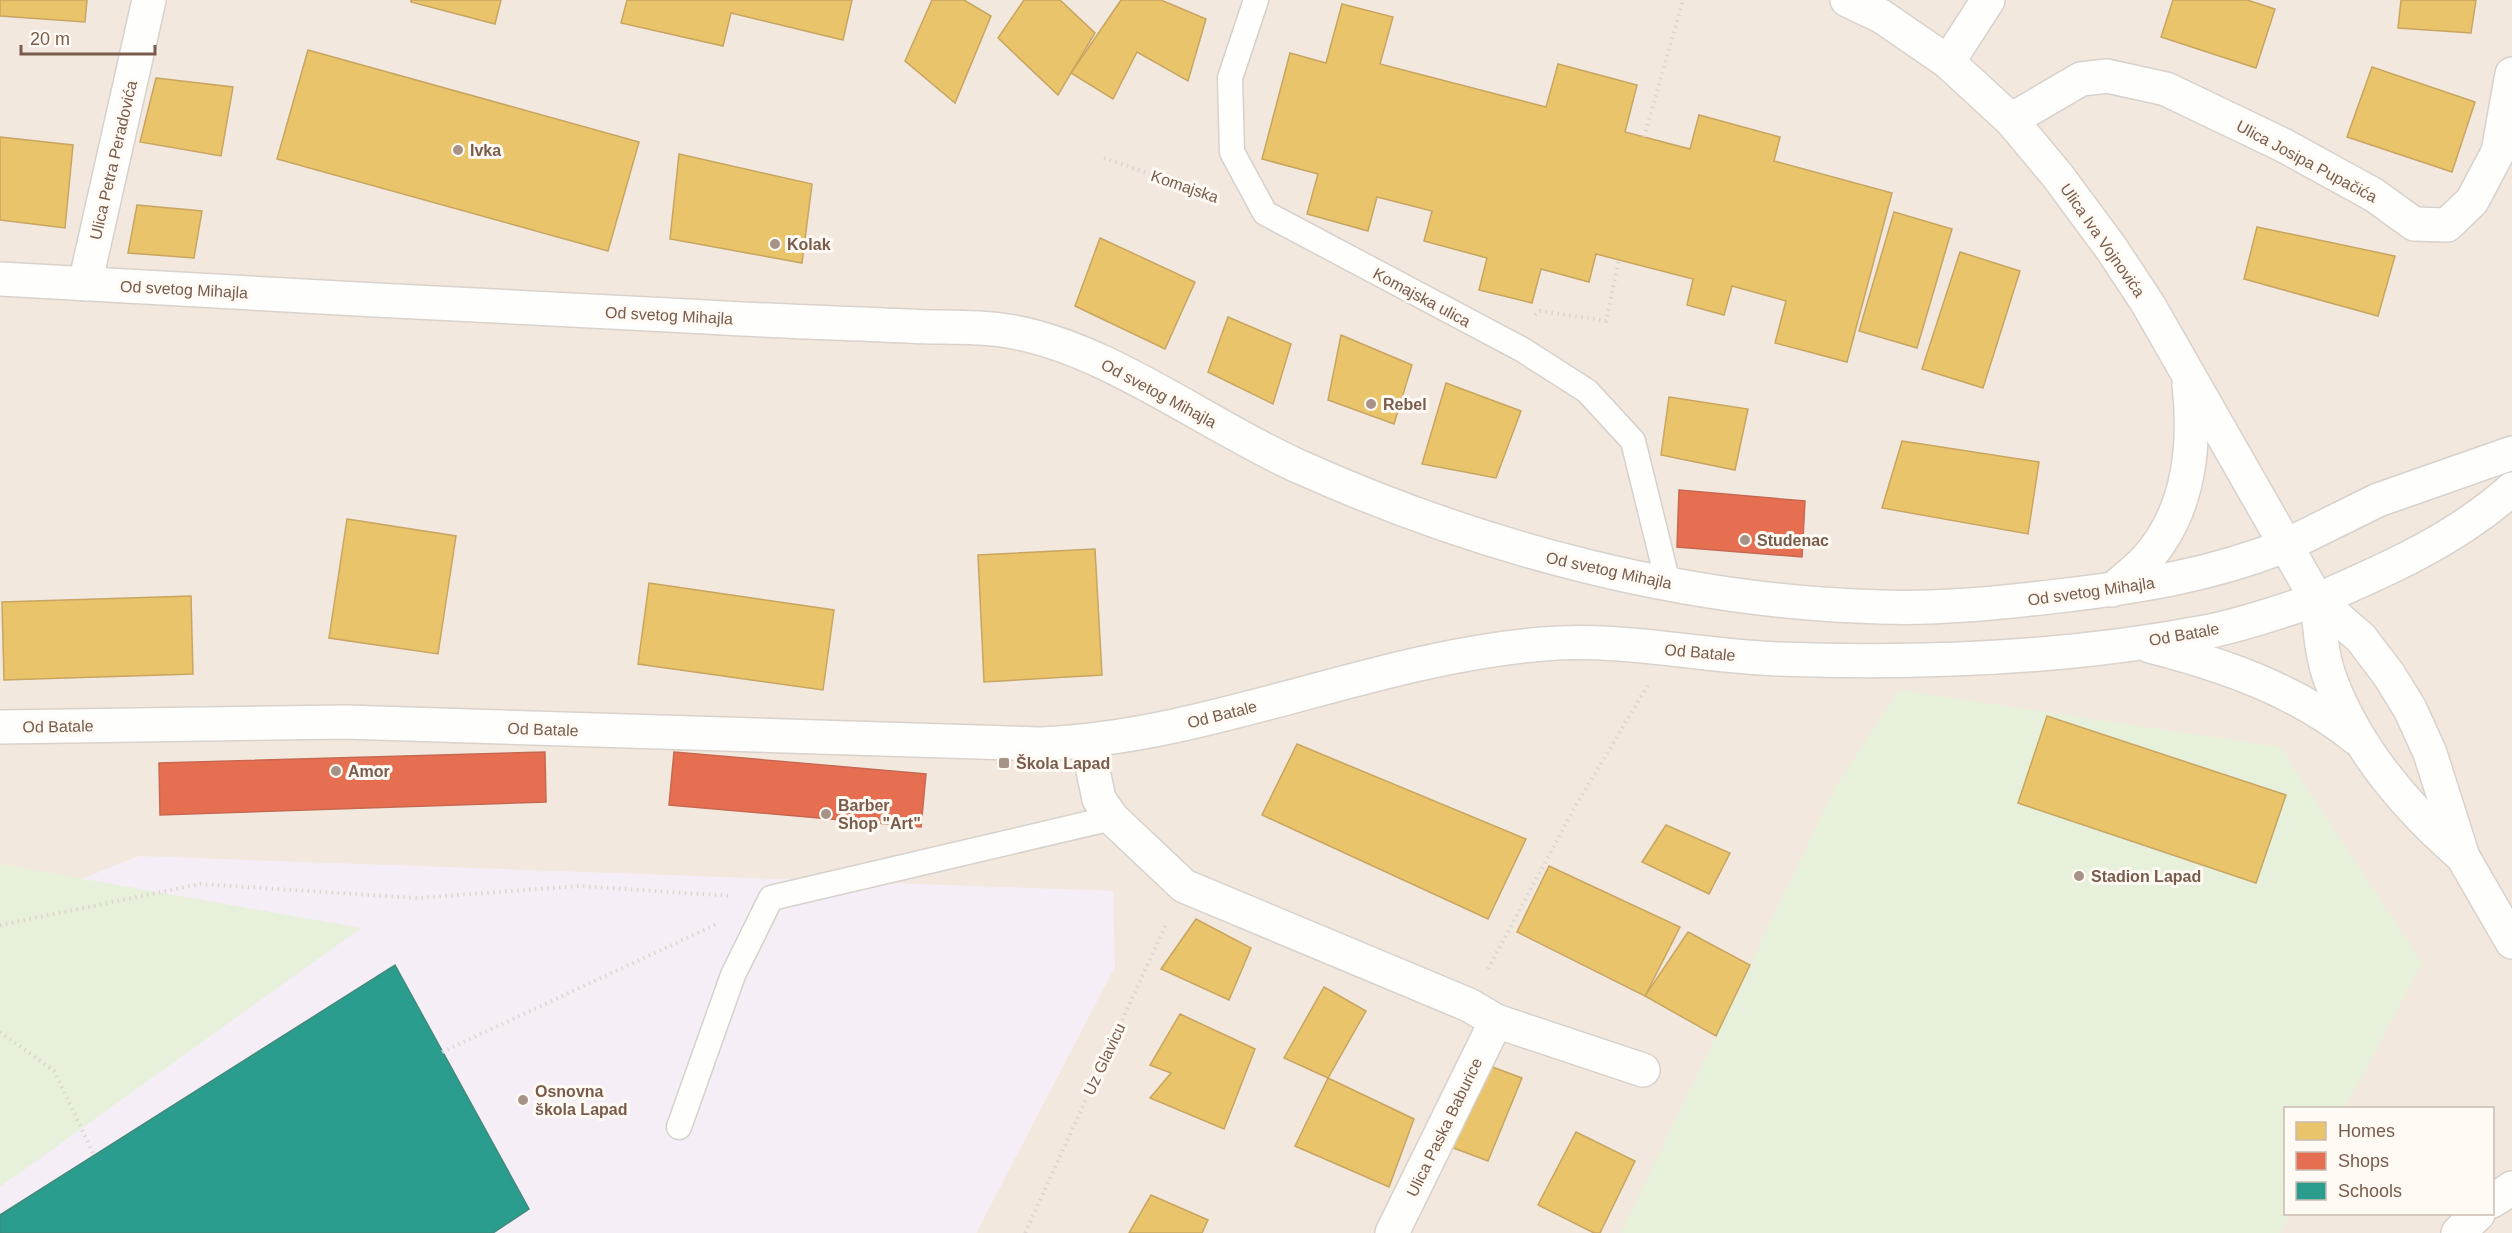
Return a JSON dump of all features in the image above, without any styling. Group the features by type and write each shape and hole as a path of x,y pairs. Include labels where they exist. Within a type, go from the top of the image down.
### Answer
{"main road":[{"name":"Ulica Petra Peradovića","path":"86,284 149,0"},
{"name":"Ulica Iva Vojnovića","path":"1847,0 1888,8 2011,120 2057,175 2111,248 2148,304 2317,600"},
{"path":"1948,62 1988,0"},
{"name":"Ulica Josipa Pupačića","path":"2011,120 2081,79 2107,76 2166,89 2283,145 2374,195 2414,224 2447,225 2472,201 2498,152 2512,74"},
{"name":"Od svetog Mihajla","path":"0,279 1004,330 1071,347 1294,465 1413,515 1545,557 1668,583 1795,602 1885,608 1993,603 2112,590 2228,567 2287,545 2378,500 2512,453"},
{"path":"2112,590 2150,555 2162,538 2181,501 2190,463 2193,421 2188,373"},
{"name":"Od Batale","path":"0,727 345,722 1028,744 1087,742 1152,732 1376,672 1460,656 1545,644 1669,649 1774,659 1893,661 2028,655 2137,643 2206,632 2317,600 2439,543 2493,506 2512,489"},
{"path":"2317,600 2321,646 2331,681 2364,744 2423,822 2463,857"},
{"path":"2317,600 2361,638 2389,675 2410,709 2430,753 2463,857 2512,942"},
{"path":"2137,643 2238,672 2328,716 2364,744"},
{"path":"1087,742 1099,799 1112,818 1184,886 1468,1005 1497,1021 1643,1070"},
{"name":"Ulica Paska Baburice","path":"1392,1233 1497,1021"},
{"path":"2494,1200 2512,1188"},
{"path":"2458,1233 2477,1215"}],"lane":[{"path":"1256,0 1230,78 1232,152 1265,213"},
{"name":"Komajska ulica","path":"1265,213 1505,341 1587,391 1633,441 1668,583"},
{"path":"679,1127 733,975 771,898 1112,818"}],"path":[{"path":"1644,137 1683,0"},
{"name":"Komajska","path":"1104,158 1265,213"},
{"path":"1505,341 1540,311 1606,321 1619,259"},
{"path":"1468,1005 1576,805 1669,649"},
{"path":"0,925 200,884 417,898 579,886 771,898"},
{"name":"Uz Glavicu","path":"1024,1233 1184,886"},
{"path":"442,1052 771,898"},
{"path":"0,1032 54,1071 94,1155"}],"shaded area":[{"path":"0,0 2512,0 2512,1233 976,1233 1115,966 0,912"},
{"name":"Osnovna škola Lapad","path":"139,856 1113,891 1115,966 976,1233 0,1233 0,912"}],"green space":[{"name":"Stadion Lapad","path":"1899,690 2280,747 2422,963 2346,1107 2284,1107 2284,1215 2289,1215 2280,1233 1621,1233 1834,790"},
{"path":"0,864 361,928 0,1187"}],"building: Homes":[{"path":"0,0 87,0 85,22 0,16"},
{"path":"411,0 501,0 495,24 411,2"},
{"path":"627,0 852,0 843,40 731,13 723,46 621,23"},
{"path":"932,0 964,0 991,16 955,103 905,61"},
{"path":"1024,0 1060,0 1095,33 1058,95 998,38"},
{"path":"1121,0 1161,0 1206,19 1188,81 1137,52 1113,99 1071,73"},
{"path":"2173,0 2247,0 2275,9 2256,68 2161,37"},
{"path":"2401,0 2476,0 2471,33 2398,28"},
{"path":"1342,4 1393,17 1380,64 1546,107 1558,64 1637,85 1625,132 1690,149 1699,115 1780,137 1774,161 1892,193 1847,362 1775,343 1786,301 1732,286 1724,315 1687,305 1693,279 1596,254 1589,282 1541,269 1532,303 1479,290 1487,258 1424,241 1432,211 1377,197 1368,231 1307,214 1318,174 1262,159 1290,53 1326,63"},
{"name":"Ivka","path":"308,50 639,142 608,251 277,159"},
{"path":"2372,67 2475,102 2452,172 2347,137"},
{"path":"156,78 233,87 221,156 140,142"},
{"path":"0,137 73,145 65,228 0,220"},
{"path":"679,154 812,184 802,263 670,239"},
{"path":"137,205 202,211 194,258 128,253"},
{"path":"1894,212 1952,229 1917,348 1859,331"},
{"path":"2257,227 2395,256 2378,316 2244,279"},
{"path":"1100,238 1195,282 1165,349 1075,306"},
{"path":"1960,252 2020,271 1983,388 1922,369"},
{"path":"1228,317 1291,344 1273,404 1208,372"},
{"path":"1341,335 1412,365 1394,424 1328,400"},
{"path":"1446,383 1521,411 1496,478 1422,464"},
{"path":"1669,397 1748,409 1735,470 1661,455"},
{"path":"1902,441 2039,462 2028,534 1882,508"},
{"path":"347,519 456,536 438,654 329,638"},
{"path":"1095,549 1102,675 984,682 978,555"},
{"path":"649,583 834,610 823,690 638,664"},
{"path":"191,596 193,674 4,680 2,602"},
{"path":"2047,716 2286,795 2256,883 2018,803"},
{"path":"1297,744 1526,839 1488,919 1262,815"},
{"path":"1666,825 1730,853 1709,894 1642,862"},
{"path":"1549,866 1680,927 1645,996 1517,932"},
{"path":"1196,919 1251,948 1229,1000 1161,969"},
{"path":"1688,932 1750,965 1716,1036 1645,996"},
{"path":"1324,987 1366,1011 1328,1078 1284,1058"},
{"path":"1180,1014 1255,1049 1224,1129 1150,1098 1171,1073 1150,1065"},
{"path":"1487,1065 1522,1078 1488,1161 1451,1147"},
{"path":"1328,1078 1414,1119 1389,1187 1295,1146"},
{"path":"1576,1132 1635,1161 1600,1233 1594,1233 1538,1205"},
{"path":"1151,1195 1208,1220 1202,1233 1129,1233"}],"building: Shops":[{"path":"1679,490 1805,501 1802,557 1677,547"},
{"path":"545,752 546,802 160,815 159,763"},
{"path":"674,752 926,774 921,827 669,805"}],"building: Schools":[{"path":"395,965 529,1209 493,1233 0,1233 0,1215"}],"place":[{"name":"Ivka","path":"458,150"},
{"name":"Kolak","path":"775,244"},
{"name":"Rebel","path":"1371,404"},
{"name":"Studenac","path":"1745,540"},
{"name":"Škola Lapad","path":"1004,763"},
{"name":"Amor","path":"336,771"},
{"name":"Barber Shop \"Art\"","path":"826,814"},
{"name":"Stadion Lapad","path":"2079,876"},
{"name":"Osnovna škola Lapad","path":"523,1100"}]}
